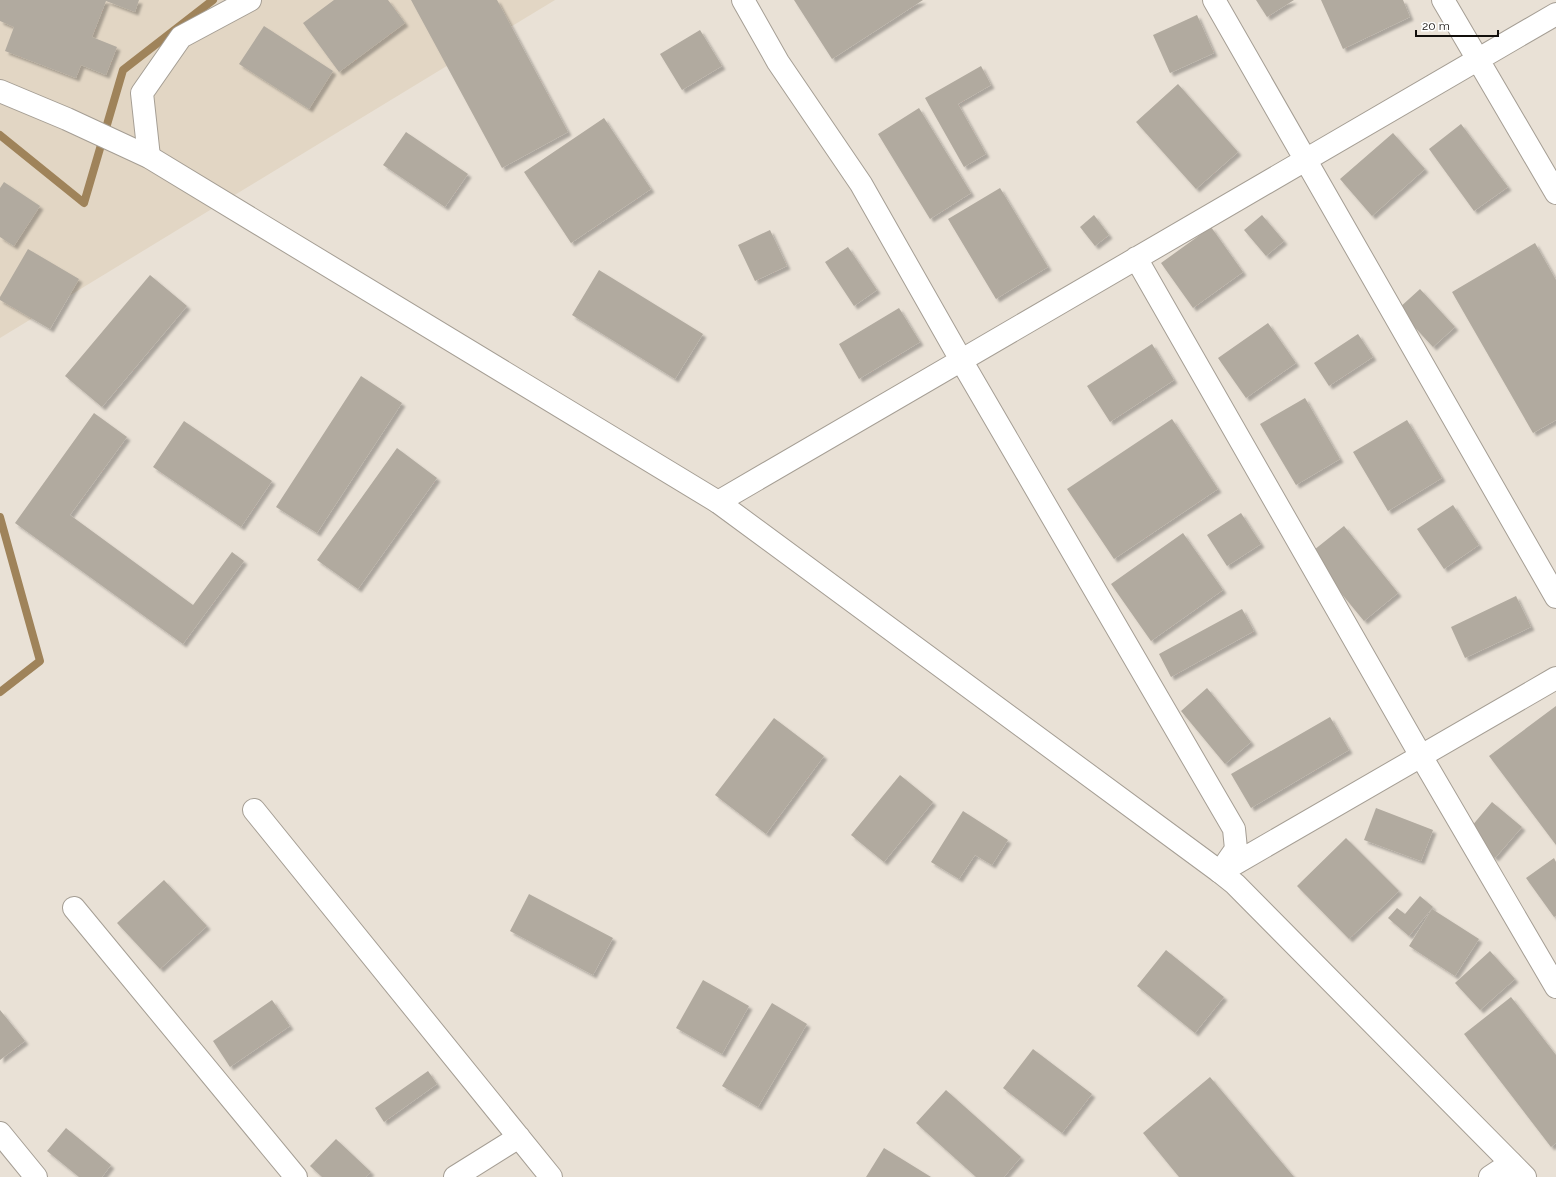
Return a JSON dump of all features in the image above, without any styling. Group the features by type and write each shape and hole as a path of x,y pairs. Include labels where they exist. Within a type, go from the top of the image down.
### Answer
{"street":[{"path":"149,157 142,93 182,37 250,0"},
{"path":"743,0 778,62 861,184 961,360 1234,830 1236,849 1220,872"},
{"path":"1214,0 1556,597"},
{"path":"1443,0 1556,193"},
{"path":"718,502 1556,14"},
{"path":"0,91 67,118 149,157 718,502 1241,889 1518,1170"},
{"path":"1136,258 1421,756 1556,987"},
{"path":"1220,872 1556,678"},
{"path":"254,810 551,1177"},
{"path":"74,908 296,1177"},
{"path":"0,1133 36,1177"},
{"path":"455,1177 518,1137"},
{"path":"1490,1177 1518,1170"}],"shaded area":[{"path":"0,0 555,0 0,338"}],"building":[{"path":"0,0 139,0 135,12 106,1 92,37 117,47 106,75 81,65 76,78 5,51 14,27 0,21"},
{"path":"334,0 388,0 405,23 339,72 303,23"},
{"path":"411,0 497,0 568,132 502,168"},
{"path":"794,0 923,0 832,59"},
{"path":"1256,0 1294,0 1267,17"},
{"path":"1321,0 1403,0 1410,17 1343,49"},
{"path":"1197,15 1214,53 1170,73 1153,35"},
{"path":"264,26 333,71 309,109 239,64"},
{"path":"700,30 722,66 682,90 660,54"},
{"path":"981,66 991,85 958,104 986,154 964,167 925,98"},
{"path":"1178,84 1238,152 1196,189 1136,122"},
{"path":"919,108 971,193 930,219 878,134"},
{"path":"604,118 651,189 571,243 524,172"},
{"path":"1461,124 1508,187 1474,211 1429,149"},
{"path":"406,132 468,174 445,207 383,165"},
{"path":"1393,133 1425,169 1372,216 1340,179"},
{"path":"4,182 40,206 14,246 0,237 0,188"},
{"path":"1000,188 1048,267 996,299 948,219"},
{"path":"1094,215 1109,235 1095,246 1080,227"},
{"path":"1262,215 1284,241 1266,256 1244,230"},
{"path":"1211,227 1243,272 1193,308 1161,263"},
{"path":"770,230 787,266 755,281 738,245"},
{"path":"1535,243 1556,280 1556,420 1533,433 1452,292"},
{"path":"848,247 877,290 854,306 825,262"},
{"path":"28,249 79,279 50,329 0,300 0,297"},
{"path":"599,270 703,334 675,379 572,315"},
{"path":"150,275 187,306 102,407 65,376"},
{"path":"1420,289 1455,327 1433,347 1398,309"},
{"path":"899,308 920,342 859,379 839,344"},
{"path":"1268,323 1296,363 1246,398 1218,358"},
{"path":"1358,334 1373,357 1329,386 1314,363"},
{"path":"1152,344 1174,380 1110,422 1087,386"},
{"path":"361,376 402,403 317,533 276,507"},
{"path":"1305,398 1340,459 1296,485 1260,424"},
{"path":"94,413 127,437 70,515 193,605 232,552 244,561 183,644 15,523"},
{"path":"1172,419 1218,489 1114,559 1067,489"},
{"path":"1407,420 1442,478 1388,511 1353,452"},
{"path":"184,421 272,481 241,527 153,467"},
{"path":"397,448 437,478 358,589 317,560"},
{"path":"1453,505 1479,545 1444,569 1417,529"},
{"path":"1241,513 1261,544 1227,566 1207,535"},
{"path":"1344,526 1398,593 1364,621 1309,554"},
{"path":"1183,533 1223,590 1151,641 1111,584"},
{"path":"1516,596 1531,627 1465,658 1451,627"},
{"path":"1242,609 1254,631 1171,677 1159,654"},
{"path":"1207,688 1251,742 1225,764 1181,711"},
{"path":"1556,706 1556,845 1489,756"},
{"path":"1330,717 1349,750 1251,808 1231,774"},
{"path":"774,718 824,756 766,834 715,795"},
{"path":"900,775 933,802 884,862 851,835"},
{"path":"1492,802 1522,827 1495,858 1466,833"},
{"path":"1376,808 1433,830 1421,861 1364,840"},
{"path":"963,811 1008,840 992,865 975,855 959,879 931,862"},
{"path":"1346,838 1399,891 1349,939 1297,886"},
{"path":"1554,858 1556,862 1556,916 1554,917 1526,878"},
{"path":"164,880 207,926 160,969 117,923"},
{"path":"529,894 613,938 593,975 510,931"},
{"path":"1420,896 1433,907 1409,936 1388,918 1397,908 1405,914"},
{"path":"1432,909 1479,939 1455,976 1409,946"},
{"path":"1166,950 1224,997 1195,1033 1137,986"},
{"path":"1490,951 1515,979 1480,1010 1455,983"},
{"path":"703,980 749,1006 722,1054 676,1028"},
{"path":"1511,997 1556,1055 1556,1143 1551,1147 1464,1034"},
{"path":"272,1000 290,1026 230,1067 213,1041"},
{"path":"772,1003 807,1024 758,1107 722,1086"},
{"path":"0,1010 25,1041 0,1060"},
{"path":"1033,1049 1092,1094 1062,1133 1003,1088"},
{"path":"428,1071 437,1084 384,1122 375,1108"},
{"path":"1210,1077 1294,1177 1179,1177 1143,1133"},
{"path":"946,1090 1021,1157 1004,1177 976,1177 916,1123"},
{"path":"66,1128 111,1165 102,1177 79,1177 47,1151"},
{"path":"336,1139 371,1172 366,1177 322,1177 310,1166"},
{"path":"884,1148 931,1177 866,1177"}],"waterway":[{"path":"0,135 84,203 123,70 213,0"},
{"path":"0,517 40,661 0,692"}]}
